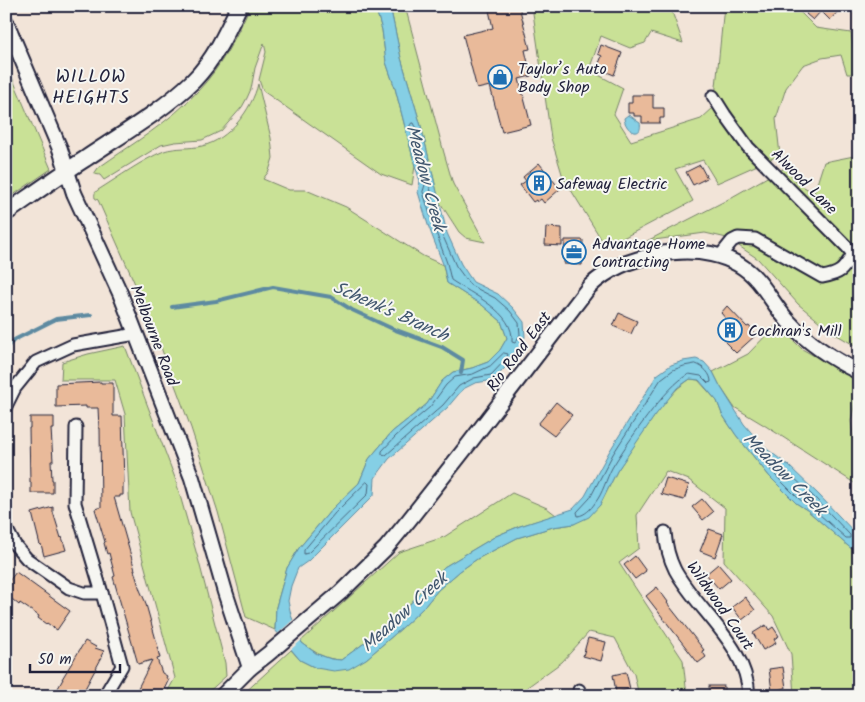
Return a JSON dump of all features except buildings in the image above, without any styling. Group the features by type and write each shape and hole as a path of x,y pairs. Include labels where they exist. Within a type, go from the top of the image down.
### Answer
{"main road":[{"path":"6,213 147,119 194,80 212,57 227,32 239,6"}],"street":[{"name":"Melbourne Road","path":"6,22 48,120 74,193 120,293 192,478 225,592 250,668"},
{"name":"Alwood Lane","path":"713,96 748,147 853,254 841,272 822,277 754,239 738,238 732,241 720,256"},
{"name":"Rio Road East","path":"222,696 250,668 341,592 386,548 410,520 589,287 600,276 614,268 664,253 704,252 720,256 740,265 757,280 787,320 806,338 842,364 859,372"},
{"path":"6,406 15,388 36,362 73,345 136,334"},
{"path":"76,427 75,503 122,666 104,696"},
{"path":"6,528 27,559 69,588 84,593 102,593"},
{"name":"Wildwood Court","path":"665,532 670,557 675,570 737,654 744,670 749,696"}],"green space":[{"path":"250,6 375,6 382,30 386,62 395,88 415,166 412,185 381,174 263,91 259,80 266,52 264,43 247,98 242,107 221,131 202,140 161,145 104,180 100,175 94,174 98,168 163,123 198,91 228,51"},
{"path":"390,6 405,6 453,184 485,242 466,238 459,232 439,201 421,126 401,58"},
{"path":"532,6 670,6 683,43 651,33 645,43 630,48 601,36 589,70 623,88 614,114 631,141 701,119 714,107 724,6 773,6 799,11 816,28 851,33 854,53 859,53 859,74 847,74 841,55 822,58 803,65 786,88 776,119 780,155 717,183 703,160 675,169 693,201 606,247 563,177 551,138"},
{"path":"6,63 51,169 6,200"},
{"path":"258,84 271,138 273,158 269,171 263,179 289,190 306,190 346,207 423,256 443,265 447,283 482,305 501,321 507,338 500,350 488,362 453,372 442,381 427,404 392,432 369,459 359,483 332,509 315,529 299,548 287,568 276,607 275,630 246,617 218,512 191,428 150,318 98,200 95,198 95,192 139,164 164,151 202,146 212,143 221,137 245,113"},
{"path":"859,155 859,348 832,332 798,304 758,259 727,238 705,233 647,241 785,168 799,184 814,193 824,162"},
{"path":"777,324 802,349 859,381 859,394 855,402 851,421 853,435 859,444 859,486 734,407 720,386 713,372 748,354"},
{"path":"125,346 175,478 225,663 226,676 204,696 165,696 175,678 130,512 125,414 115,380 61,380 62,362"},
{"path":"690,379 698,380 717,401 722,414 736,435 770,477 796,503 859,554 859,696 794,696 791,654 773,616 724,561 725,508 689,480 666,471 637,515 639,548 619,563 683,660 687,696 639,696 634,674 615,638 589,632 562,662 515,696 241,696 291,650 300,660 316,668 366,659 424,607 438,590 477,559 517,538 553,527 574,524 600,505 617,471 638,439 664,403 678,388"},
{"path":"512,493 547,508 556,515 520,526 496,536 444,567 392,623 341,660 320,655 302,643 301,641 399,552 444,537"}],"water":[{"name":"Meadow Creek","path":"375,6 390,6 401,58 421,126 447,233 461,264 473,282 498,294 513,308 524,322 525,337 511,361 494,380 475,383 463,389 447,408 389,459 375,478 374,495 308,561 298,568 288,601 291,615 302,643 317,654 341,660 392,623 444,567 496,536 573,509 585,496 609,452 657,375 671,365 683,361 696,359 704,362 713,372 744,424 756,438 788,465 859,537 859,554 796,503 770,477 736,435 722,414 717,401 699,380 690,379 677,388 654,417 617,471 600,505 589,517 574,524 553,527 517,538 477,559 438,590 424,607 366,659 349,669 334,671 316,668 300,660 275,630 276,607 287,568 299,548 332,509 359,483 369,459 392,432 427,404 442,381 453,372 488,362 500,350 507,338 501,321 482,305 447,283 443,264 418,192 420,181 395,88 386,62 382,30"},
{"path":"628,115 640,123 639,131 634,132 627,127 624,118"}],"pier":[{"path":"295,618 303,639 289,651 276,635"}],"waterway":[{"name":"Schenk's Branch","path":"172,307 216,301 273,287 331,297 352,310 393,329 442,347 463,360 461,373"},
{"name":"Schenk's Branch","path":"6,348 14,340 56,319 91,315"}],"place":[{"name":"Taylor’s Auto Body Shop","path":"500,77"},
{"name":"Safeway Electric","path":"539,183"},
{"name":"Advantage Home Contracting","path":"574,252"},
{"name":"Cochran's Mill","path":"730,330"}],"district":[{"name":"WILLOW HEIGHTS","path":"91,86"}]}
